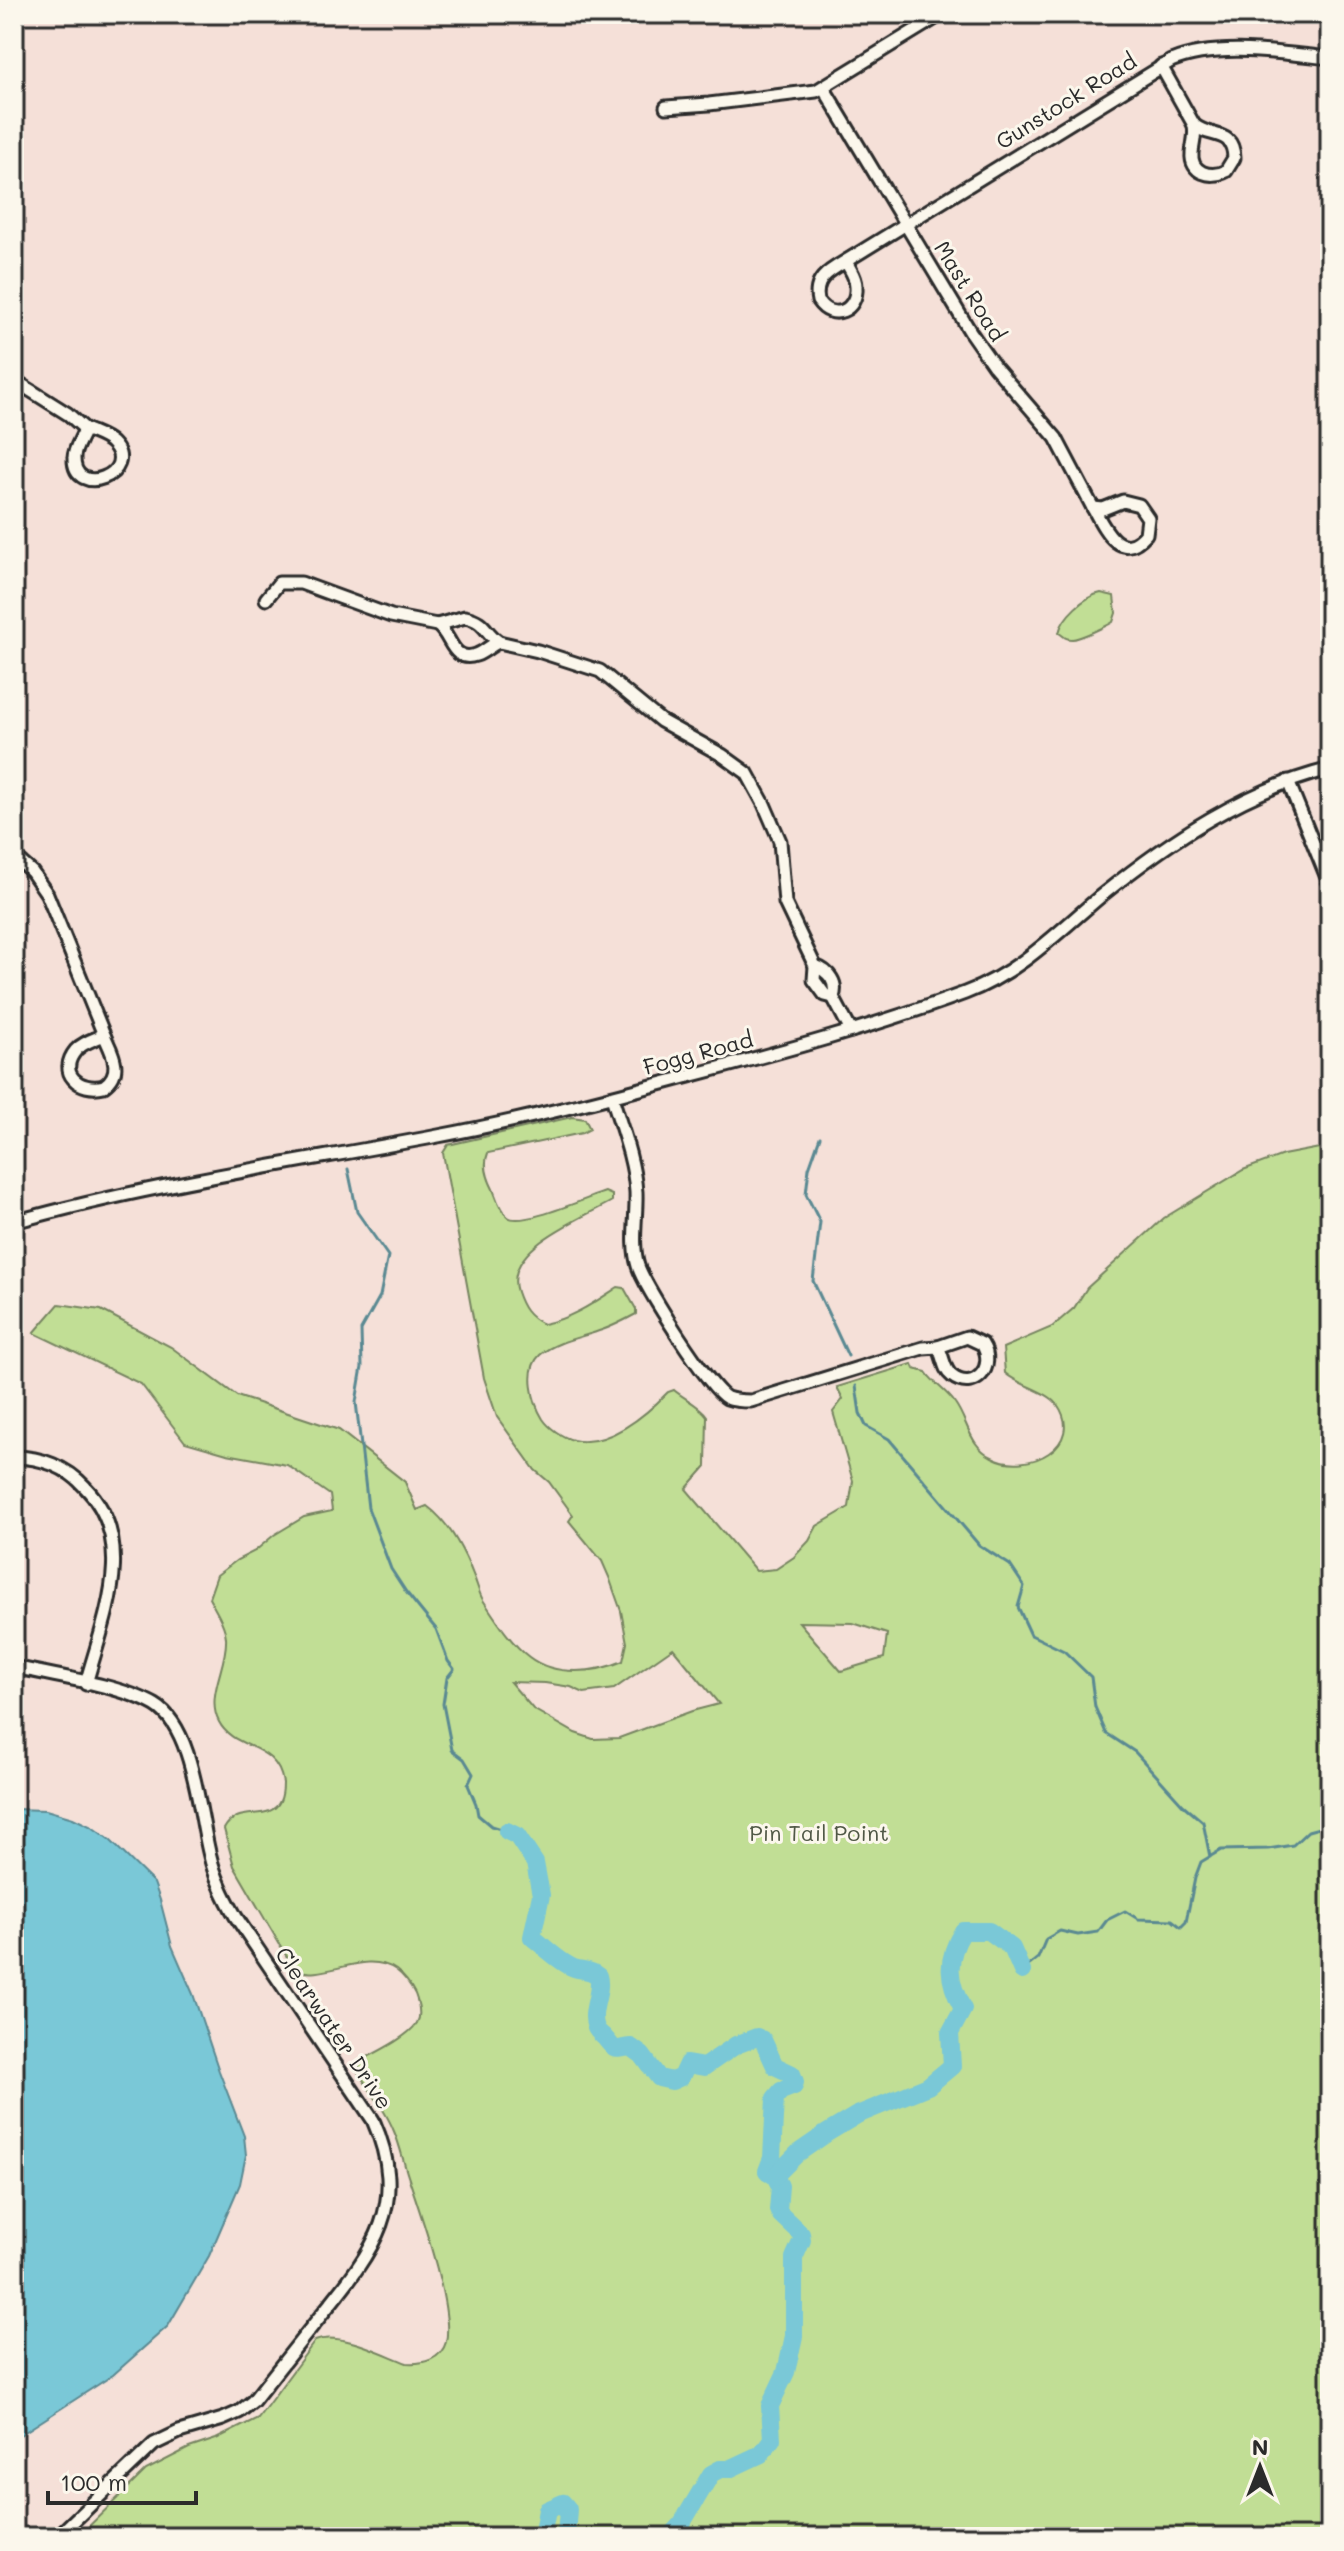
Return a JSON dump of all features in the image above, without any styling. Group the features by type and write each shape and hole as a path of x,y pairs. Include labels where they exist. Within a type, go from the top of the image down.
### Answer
{"street":[{"path":"666,107 807,94 942,14"},
{"name":"Gunstock Road","path":"846,261 855,280 855,297 845,311 829,312 818,301 818,284 826,273 1179,57 1200,52 1260,52 1330,58"},
{"path":"1161,66 1194,125 1194,165 1207,175 1222,173 1233,161 1230,142 1221,135 1203,132 1194,125"},
{"name":"Mast Road","path":"823,87 983,351 1056,438 1093,508 1110,537 1120,544 1136,543 1147,531 1147,514 1135,503 1123,501 1103,509 1093,508"},
{"path":"14,380 48,400 85,429 110,440 117,449 119,460 117,467 104,479 86,478 75,464 75,453 85,429"},
{"path":"266,599 279,583 301,583 391,616 437,625 444,630 454,651 465,656 479,654 499,642"},
{"path":"437,625 461,617 476,619 499,642 600,671 661,721 722,755 747,773 780,841 785,903 815,966 814,980 819,990 833,997 851,1031"},
{"name":"Fogg Road","path":"14,1222 201,1180 517,1120 851,1031 935,1003 996,979 1027,960 1116,884 1244,799 1288,781 1330,769"},
{"path":"1288,781 1330,885"},
{"path":"14,856 32,872 50,901 115,1061 114,1075 104,1086 84,1087 70,1073 71,1058 83,1044 104,1035"},
{"path":"612,1097 635,1185 638,1268 696,1363 722,1394 734,1400 751,1401 963,1337 982,1344 987,1352 986,1367 981,1375 972,1380 957,1379 946,1369 944,1356 938,1347"},
{"path":"14,1457 51,1463 76,1478 95,1498 110,1528 115,1552 113,1576 86,1684"},
{"name":"Clearwater Drive","path":"14,1667 137,1697 154,1704 174,1724 186,1753 210,1858 222,1893 373,2120 385,2152 388,2188 382,2223 373,2247 253,2401 223,2419 179,2432 154,2444 57,2537"}],"green space":[{"path":"1101,593 1114,596 1116,613 1113,622 1072,639 1059,633 1075,608"},
{"name":"Pin Tail Point","path":"572,1117 585,1119 590,1129 582,1133 488,1153 487,1158 489,1180 508,1217 526,1218 605,1192 612,1195 612,1201 548,1237 521,1262 516,1276 517,1292 530,1315 543,1324 553,1322 618,1287 624,1288 636,1309 636,1314 619,1323 562,1343 540,1355 535,1361 531,1378 536,1404 543,1419 556,1432 573,1440 586,1441 625,1428 674,1390 696,1405 707,1416 706,1466 686,1489 756,1571 776,1569 794,1557 809,1541 817,1526 849,1507 853,1481 833,1412 843,1399 837,1387 912,1364 914,1369 926,1372 952,1399 984,1452 1006,1462 1036,1459 1049,1453 1059,1444 1064,1432 1064,1419 1052,1399 1005,1373 1003,1348 1052,1327 1074,1308 1087,1288 1164,1218 1243,1170 1283,1155 1330,1146 1330,2537 78,2537 146,2470 258,2418 315,2341 348,2341 407,2363 419,2363 436,2357 444,2348 447,2327 441,2284 398,2141 386,2114 358,2072 360,2061 399,2040 417,2023 419,2012 415,1994 402,1975 384,1964 357,1964 318,1972 294,1969 234,1866 224,1829 237,1817 275,1808 282,1796 283,1783 273,1760 234,1738 219,1722 215,1712 214,1702 226,1638 222,1622 209,1598 217,1575 237,1560 304,1517 332,1511 330,1495 287,1465 227,1454 185,1442 141,1384 34,1333 59,1304 101,1310 171,1347 237,1396 339,1430 405,1482 417,1510 427,1506 442,1520 461,1547 483,1600 522,1652 539,1663 563,1670 588,1670 623,1661 627,1643 621,1611 602,1561 569,1521 573,1515 549,1482 535,1470 497,1417 484,1378 443,1153 448,1145","holes":["799,1622 853,1623 887,1634 884,1658 841,1671","673,1648 719,1704 619,1738 593,1739 575,1733 533,1709 510,1682 545,1683 571,1687 584,1693 614,1689"]}],"water":[{"path":"14,1809 46,1810 92,1827 110,1840 154,1883 172,1946 193,1994 244,2136 246,2155 240,2184 209,2256 168,2326 113,2375 14,2439"}],"waterway":[{"path":"820,1137 809,1168 806,1194 820,1222 813,1281 848,1356"},
{"path":"348,1169 357,1212 388,1256 380,1296 361,1330 362,1367 356,1402 368,1508 391,1569 436,1629 454,1669 447,1678 443,1704 452,1750 464,1759 473,1774 468,1785 478,1815 491,1826 507,1831"},
{"path":"856,1386 860,1413 866,1426 889,1439 979,1545 1010,1565 1024,1586 1018,1607 1031,1635 1064,1651 1091,1677 1095,1707 1106,1733 1135,1752 1183,1805 1203,1822 1210,1857"},
{"path":"1022,1971 1038,1958 1046,1939 1060,1931 1078,1935 1098,1932 1107,1920 1125,1911 1138,1919 1172,1920 1181,1927 1186,1922 1201,1862 1221,1850 1293,1845 1308,1831 1330,1825"},
{"path":"507,1831 517,1836 535,1863 541,1895 532,1937 568,1965 598,1976 594,2022 597,2030 614,2048 631,2047 642,2055 659,2078 672,2081 681,2077 687,2064 704,2067 736,2045 757,2037 763,2040 775,2066 792,2074 795,2082 794,2086 781,2091 775,2098 772,2158 767,2171 775,2176 780,2186 778,2210 801,2234 802,2240 794,2258 794,2336 786,2372 770,2406 772,2439 761,2454 711,2474 682,2523 669,2537"},
{"path":"775,2176 798,2153 827,2133 857,2115 928,2086 952,2066 950,2033 963,2009 951,1979 951,1960 963,1931 989,1931 1012,1948 1022,1971"},
{"path":"542,2537 547,2510 563,2503 568,2509 566,2537"}]}
